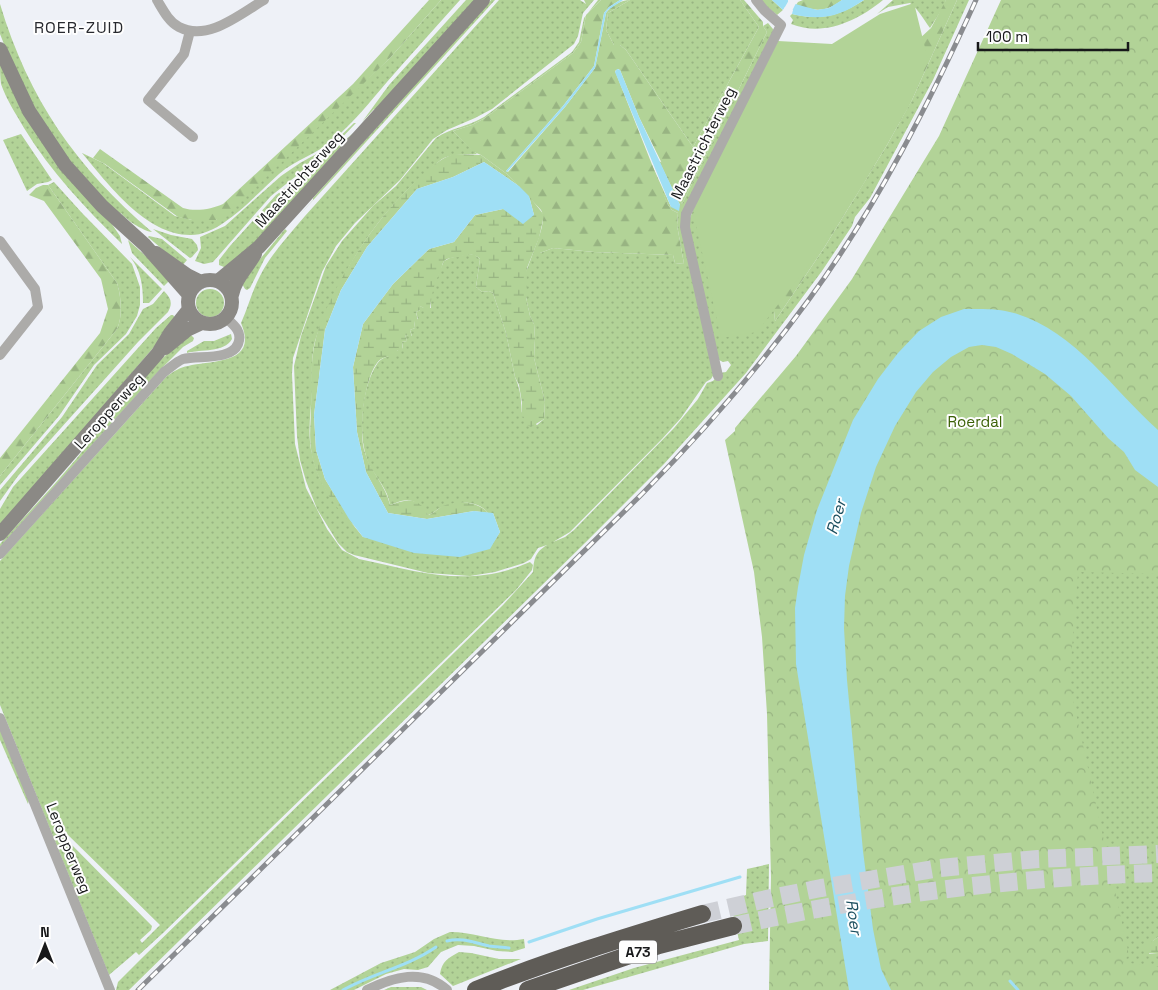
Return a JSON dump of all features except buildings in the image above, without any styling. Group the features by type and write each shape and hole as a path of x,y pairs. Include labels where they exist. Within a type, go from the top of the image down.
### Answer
{"highway":[{"name":"A73","path":"476,990 520,972 581,951 702,914"},
{"name":"A73","path":"528,990 659,945 733,926"}],"main road":[{"name":"Maastrichterweg","path":"218,281 259,247 483,0"},
{"path":"0,49 29,111 57,154 88,192 145,245 187,275 201,282"},
{"path":"0,534 158,353 189,302 193,288 201,282 211,280 218,281 227,286 232,295 232,306 226,318 217,324 202,323 194,318 189,302 145,245"},
{"name":"Maastrichterweg","path":"232,295 237,280 247,268 259,247"},
{"path":"158,353 187,330 202,323"}],"street":[{"path":"157,0 166,16 178,27 190,31 203,32 216,28 264,0"},
{"name":"Maastrichterweg","path":"718,376 684,227 686,214 782,25 764,10 756,0"},
{"path":"190,31 184,54 148,100 194,137"},
{"path":"0,241 35,289 38,307 0,355"},
{"name":"Leropperweg","path":"0,554 164,372 184,359 220,356 236,348 239,334 236,327 226,318"},
{"name":"Leropperweg","path":"0,718 110,990"},
{"path":"367,990 396,978 411,976 429,979 445,989"}],"green space":[{"path":"429,0 441,0 390,58 228,214 216,220 192,220 178,217 105,164 93,158 100,149 183,208 193,210 204,209 223,204 353,84"},
{"path":"441,0 460,0 347,127 327,145 285,169 238,212 214,229 190,235 174,233 158,227 129,206 82,153 103,163 175,216 192,220 216,220 390,58"},
{"path":"466,0 475,0 376,110 374,109 362,122 389,85"},
{"path":"491,0 495,0 296,219 313,198"},
{"path":"499,0 580,0 586,4 584,0 594,0 583,13 578,36 574,44 492,109 447,130 433,139 400,180 355,223 336,246 322,272 293,358 295,444 306,488 327,529 342,550 359,559 444,576 486,575 530,562 533,565 532,570 516,590 163,933 139,955 136,952 109,975 0,705 0,561 167,376 182,367 230,358 244,347 245,337 241,323 257,282 275,252","holes":["67,834 160,925 142,943 140,940 151,930 152,926 64,837"]},
{"path":"598,0 601,0 587,14"},
{"path":"601,0 620,0 609,7 604,13 594,66 563,106 506,171 508,172 565,107 595,68 606,13 616,4 630,0 608,13 606,30 614,45 620,45 626,50 693,147 759,27 740,0 744,0 763,22 767,32 682,204 639,117 620,70 615,71 668,205 678,213 677,225 684,264 675,263 673,255 594,252 553,248 540,253 533,253 542,225 543,214 541,210 507,174 474,152 453,131 472,125 485,118 573,53 581,42 586,15"},
{"path":"630,0 740,0 759,27 693,147 626,50 620,45 614,45 606,30 608,13"},
{"path":"759,0 772,0 783,10 777,15"},
{"path":"803,0 842,0 820,10 796,5"},
{"path":"864,0 883,0 873,8 840,25 816,29 803,28 791,24 793,20 790,16 792,14 812,17 830,16"},
{"path":"893,0 946,0 930,28 910,3 888,7 877,14"},
{"path":"946,0 957,0 912,100 887,145 824,248 775,321 773,301 918,40 931,28"},
{"path":"957,0 969,0 933,80 870,198 855,217 852,226 822,271 746,373 664,464 586,542 129,990 116,990 118,982 142,958 503,605 533,572 536,556 547,545 538,548 531,559 524,563 495,572 470,576 428,573 347,552 338,543 317,509 300,460 294,366 301,336 326,266 342,241 373,206 396,186 436,138 484,117 572,52 579,42 586,16 581,42 573,53 485,118 472,125 453,131 477,154 452,155 442,159 397,200 361,247 341,281 323,320 315,341 313,353 311,446 315,467 320,479 339,509 363,537 489,549 500,532 493,513 488,513 478,505 471,503 458,503 438,509 428,515 418,504 411,501 406,500 390,505 387,494 369,464 365,453 362,413 367,386 379,361 403,348 402,342 407,341 405,335 412,336 410,330 415,328 414,321 418,319 416,312 420,310 420,306 431,308 431,291 444,261 468,254 475,255 480,259 476,287 482,292 489,291 493,293 506,333 521,399 521,412 537,425 544,419 545,402 534,358 534,324 530,316 526,297 526,272 533,253 540,253 553,248 594,252 673,255 675,263 684,264 677,225 678,213 668,205 652,165 671,207 680,205 659,161 663,163 682,204 767,32 763,26 768,23 773,29 773,33 684,216 714,374 706,382 681,418 662,439 570,532 553,542 565,537 574,530 674,428 698,399 707,383 713,381 720,373 726,372 731,365 728,361 723,362 719,360 689,230 690,218 695,205 702,208 773,301 775,321 824,248 887,145 912,100"},
{"name":"Roerdal","path":"1001,0 1158,0 1158,574 1078,572 1070,673 1072,695 1129,955 1122,962 1158,967 1158,990 769,990 771,877 767,714 762,637 754,572 725,440 735,431 735,428 796,356 852,279 939,136"},
{"path":"914,3 928,60 909,106 862,186 820,250 757,332 721,338 696,225 696,200 778,41 832,44 880,14"},
{"path":"0,4 25,71 58,130 100,182 152,232 139,227 113,209 70,162 29,99 12,64 0,34"},
{"path":"0,61 120,236 122,244 69,189 34,144 3,90"},
{"path":"356,123 334,146 271,196 213,262 204,264 195,261 201,248 200,237 225,226 281,176 329,147"},
{"path":"353,133 258,240 229,269 219,265 219,260 230,246 276,195 315,167"},
{"path":"21,134 52,180 37,184 27,191 3,140"},
{"path":"454,154 481,155 507,174 519,186 484,162 453,177 417,189 367,247 341,290 325,330 314,415 316,450 325,479 355,527 326,491 313,460 310,433 312,366 315,342 320,324 338,285 375,227 388,210 419,178 440,161"},
{"path":"54,182 132,264 140,287 140,305 137,316 126,334 94,365 59,416 0,485 0,476 117,329 119,324 121,312 117,283 48,185"},
{"path":"48,185 117,283 121,312 117,329 0,476 0,458 100,333 108,309 101,279 44,201 29,195 36,188"},
{"path":"529,196 544,215 539,238 527,268 526,297 530,316 534,324 534,358 545,402 544,419 531,427 527,425 521,415 522,403 519,385 515,377 506,333 493,293 489,291 482,292 476,287 480,259 470,255 445,260 434,286 430,309 427,310 420,306 420,310 416,312 418,321 414,321 415,328 410,330 412,337 405,335 407,341 402,342 403,350 398,350 395,355 381,360 372,371 363,407 363,444 368,460 390,505 410,500 414,501 422,506 429,515 448,504 461,502 479,506 488,513 474,511 427,519 388,513 366,472 357,432 353,367 363,324 393,284 429,249 454,242 475,215 503,209 534,215"},
{"path":"153,229 192,239 197,245 198,250 190,258"},
{"path":"285,229 287,231 265,258 250,288 245,289 241,282"},
{"path":"149,236 162,239 187,260 182,266"},
{"path":"128,240 171,279 164,286 132,253"},
{"path":"130,257 162,289 149,303 143,303 141,278 137,267"},
{"path":"210,289 220,293 224,303 220,313 210,317 200,313 196,303 200,293"},
{"path":"164,291 170,301 168,312 138,342 18,476 0,501 0,490 62,417 97,365 129,334 143,309 153,304"},
{"path":"171,315 177,320 0,527 0,509 13,487 156,328"},
{"path":"231,334 232,339 224,347 187,353 187,351 204,341 214,341"},
{"path":"191,335 194,338 193,341 183,347 157,373 0,547 0,544 68,469 145,376 175,347"},
{"path":"1158,487 1158,937 1153,941 1149,954 1158,954 1158,990 891,990 861,513"},
{"path":"0,729 29,800 28,804 0,740"},
{"path":"769,864 768,941 744,944 583,990 569,990 634,968 739,940 730,901 746,895 747,869"},
{"path":"450,932 505,940 524,939 525,948 512,952 458,945 441,952 428,967 418,970 404,969 386,974 354,990 330,990 381,963 415,952 434,939"},
{"path":"1158,937 1158,954 1146,953 1145,947"},
{"path":"459,952 499,959 521,959 453,986 440,974 446,960"},
{"path":"391,987 421,987 427,990 384,990"}],"water":[{"path":"623,0 606,13 595,68 565,107 507,172 594,66 604,13 609,7"},
{"path":"772,0 788,0 788,2 817,10 829,8 842,0 864,0 838,14 812,17 792,14 793,10 785,7 783,10"},
{"path":"617,69 620,70 639,117 680,205 679,211 671,207 615,72"},
{"path":"484,162 519,186 529,196 534,215 523,224 503,209 475,215 454,242 429,249 393,284 363,324 353,367 357,432 366,472 388,513 427,519 474,511 493,513 500,532 490,549 460,557 414,553 363,537 349,519 325,479 316,450 314,415 325,330 341,290 367,247 417,189 453,177"},
{"name":"Roer","path":"964,309 1002,310 1014,313 1056,333 1075,347 1158,430 1158,487 1135,470 1124,452 1108,438 1071,396 1045,374 1012,354 996,347 982,345 969,347 951,357 933,372 916,392 895,426 876,467 861,513 849,566 845,596 844,628 863,851 873,929 881,969 891,990 849,990 796,664 795,608 798,587 804,555 817,510 853,420 878,379 898,353 919,331 941,317"}],"pier":[{"path":"789,0 796,3 790,15 790,12 786,10 782,12"}],"waterway":[{"path":"529,942 597,919 740,877"},
{"path":"447,941 463,940 509,948"},
{"path":"343,990 413,960 436,947"},
{"path":"1010,981 1018,990"}],"tunnel":[{"path":"702,914 821,888 940,868 1038,859 1158,854"},
{"path":"733,926 838,905 944,889 1104,875 1158,873"}],"railway":[{"path":"138,990 642,494 730,399 810,298 858,227 901,154 940,78 976,0"}],"district":[{"name":"ROER-ZUID","path":"79,27"}]}
